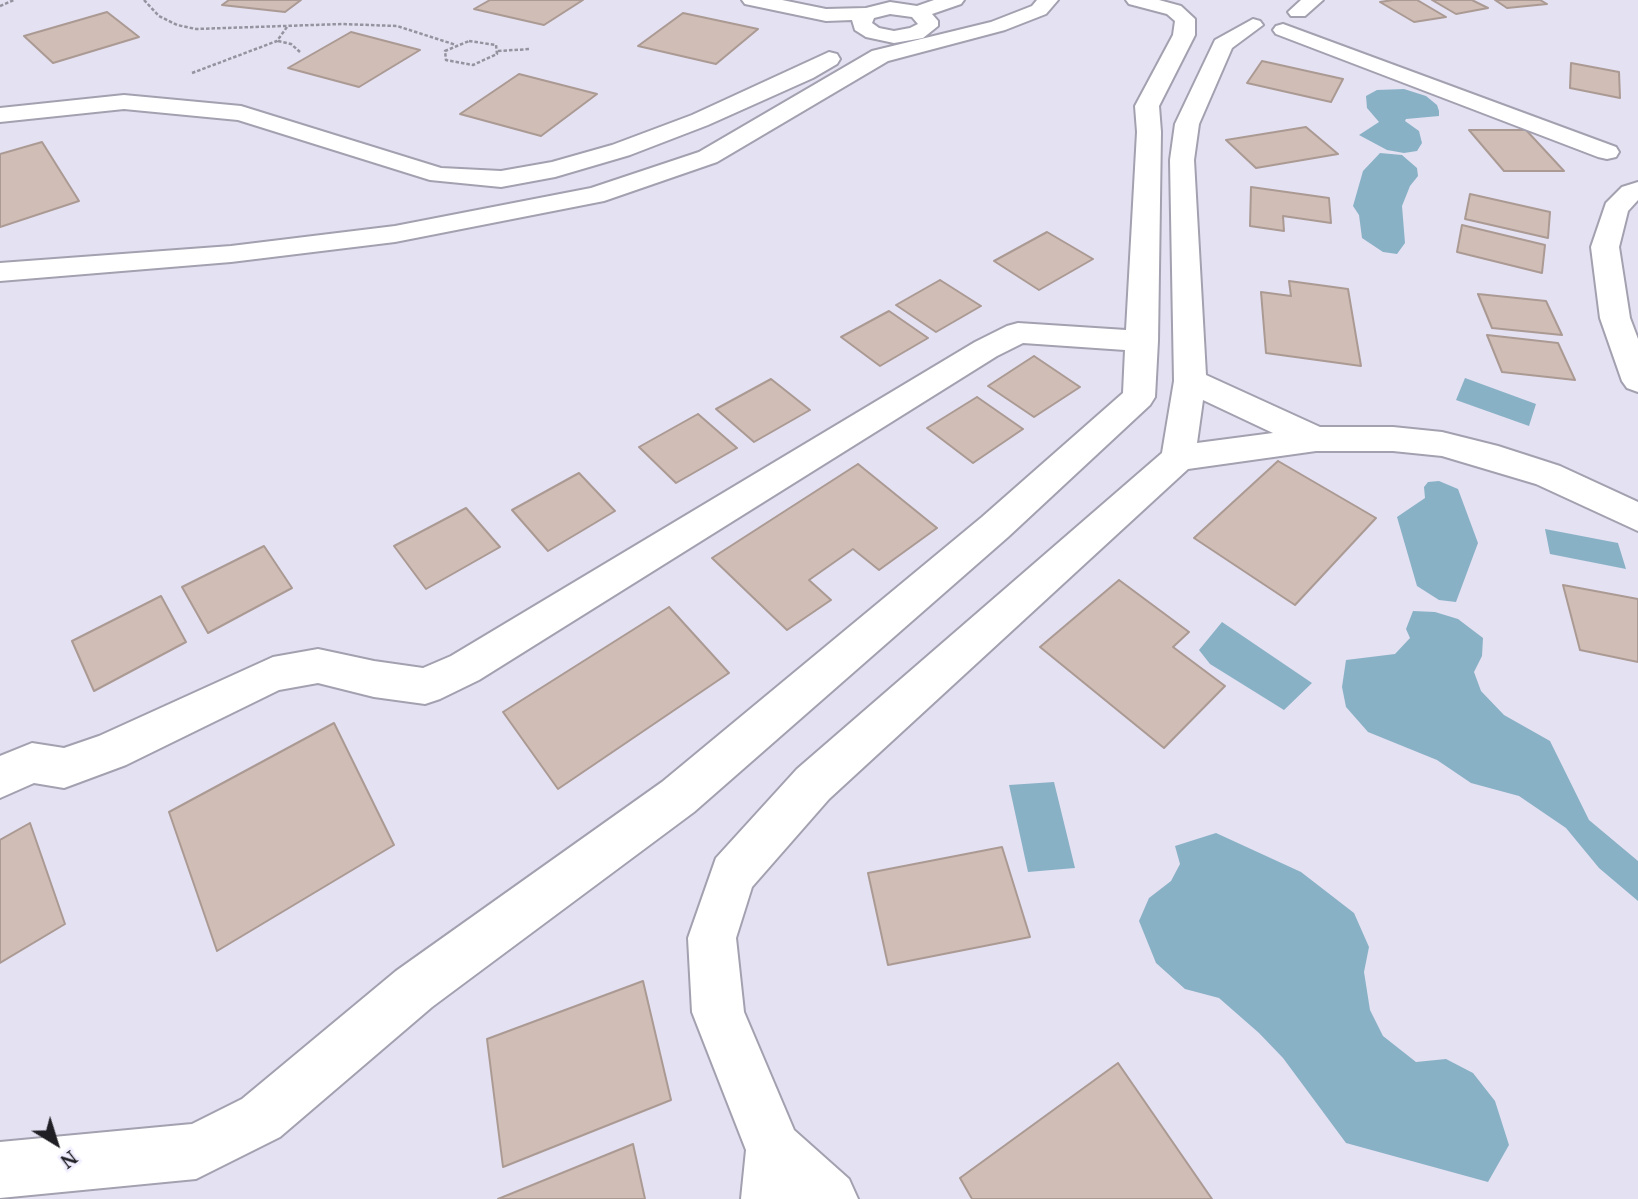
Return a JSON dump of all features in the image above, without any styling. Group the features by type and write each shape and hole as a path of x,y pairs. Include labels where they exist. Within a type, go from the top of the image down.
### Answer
{"street":[{"path":"752,0 869,24 905,36 924,30 928,21 918,12"},
{"path":"0,114 131,102 241,113 439,174 501,179 555,169 621,150 688,125 805,73 890,8 918,12 954,0"},
{"path":"0,272 231,254 395,234 595,195 708,157 880,56 998,26 1039,10 1048,0"},
{"path":"0,1170 196,1151 261,1118 414,989 678,797 995,527 1139,397 1149,132 1147,106 1184,35 1185,19 1174,10 1136,0"},
{"path":"1276,4 1305,10 1619,145"},
{"path":"1283,30 1303,24 1305,10"},
{"path":"1178,458 1190,381 1182,160 1187,124 1223,45 1247,17 1619,145"},
{"path":"1619,145 1609,163 1624,176 1638,182"},
{"path":"1638,190 1631,192 1615,209 1605,247 1615,318 1638,381"},
{"path":"0,778 32,762 64,768 111,751 273,674 318,666 425,686 465,668 986,349 1018,333 1143,341"},
{"path":"1190,381 1316,439"},
{"path":"829,1199 772,1174 718,1012 712,938 733,874 813,784 1178,458 1316,439 1393,439 1442,444 1498,458 1548,475 1638,517"}],"path":[{"path":"0,6 15,0"},
{"path":"144,0 159,16 177,25 196,29 342,24 397,26 456,45"},
{"path":"278,41 287,27"},
{"path":"131,102 180,78 278,41 291,44 300,52"},
{"path":"498,51 496,45 480,41 456,45 445,51 443,56 453,64 483,62 498,51 530,49"}],"water":[{"path":"1404,89 1426,96 1437,105 1439,111 1439,116 1406,119 1405,121 1419,131 1422,143 1417,151 1404,153 1387,150 1359,135 1379,122 1367,108 1366,96 1377,90"},
{"path":"1380,153 1402,155 1417,168 1418,176 1410,186 1402,206 1405,243 1397,254 1383,252 1362,238 1359,215 1353,206 1363,171"},
{"path":"1465,378 1536,404 1529,426 1456,400"},
{"path":"1439,481 1458,489 1478,543 1456,602 1439,600 1417,586 1397,517 1425,498 1424,487 1428,482"},
{"path":"1545,529 1618,543 1626,569 1550,554"},
{"path":"1413,611 1435,612 1458,619 1483,638 1482,656 1474,672 1481,691 1504,715 1550,741 1589,820 1638,861 1638,901 1599,868 1566,828 1519,796 1471,783 1437,760 1368,732 1346,707 1342,687 1346,660 1395,654 1410,638 1406,629"},
{"path":"1222,622 1312,683 1284,710 1210,664 1199,650"},
{"path":"1054,782 1075,868 1028,872 1009,785"},
{"path":"1216,833 1301,872 1354,913 1369,947 1364,972 1370,1010 1383,1036 1416,1062 1446,1059 1473,1073 1495,1101 1509,1145 1488,1182 1346,1143 1283,1058 1259,1033 1219,998 1185,989 1156,963 1139,921 1149,898 1171,881 1180,864 1175,846"}],"building":[{"path":"229,0 301,0 285,12 222,5"},
{"path":"490,0 583,0 544,25 474,9"},
{"path":"1417,0 1446,17 1414,22 1380,2"},
{"path":"1432,0 1472,0 1488,8 1456,14"},
{"path":"1495,0 1540,0 1547,4 1507,8"},
{"path":"107,12 139,37 53,63 24,36"},
{"path":"683,13 758,29 716,64 638,46"},
{"path":"351,32 420,50 359,87 288,68"},
{"path":"1262,61 1343,79 1331,102 1247,83"},
{"path":"1571,63 1619,72 1620,98 1570,88"},
{"path":"519,74 597,94 541,136 460,114"},
{"path":"1306,127 1338,154 1256,168 1226,140"},
{"path":"1469,130 1526,130 1564,171 1504,171"},
{"path":"42,142 79,201 0,227 0,154"},
{"path":"1251,187 1329,198 1331,223 1283,216 1284,231 1250,226"},
{"path":"1470,194 1550,212 1548,238 1465,219"},
{"path":"1462,225 1545,245 1542,273 1457,252"},
{"path":"1047,232 1093,259 1039,290 994,261"},
{"path":"940,280 981,306 936,332 896,305"},
{"path":"1289,281 1348,289 1361,366 1266,353 1261,292 1291,296"},
{"path":"1478,294 1546,301 1562,335 1492,328"},
{"path":"889,311 928,338 880,366 841,337"},
{"path":"1487,335 1558,343 1575,380 1502,372"},
{"path":"1034,356 1080,387 1034,417 988,386"},
{"path":"771,379 810,410 754,442 716,409"},
{"path":"977,397 1023,429 973,463 927,428"},
{"path":"698,414 737,448 676,483 639,447"},
{"path":"1278,461 1376,518 1295,605 1194,538"},
{"path":"858,464 937,528 879,570 853,549 809,580 831,600 787,630 712,558"},
{"path":"579,473 615,511 548,551 512,510"},
{"path":"466,508 500,547 426,589 394,546"},
{"path":"264,546 292,588 208,633 182,587"},
{"path":"1119,580 1189,632 1173,647 1225,686 1164,748 1040,647"},
{"path":"1563,585 1638,599 1638,662 1580,650"},
{"path":"161,596 186,642 94,691 72,641"},
{"path":"669,607 729,673 558,789 503,712"},
{"path":"334,723 394,845 217,951 169,812"},
{"path":"30,823 65,924 0,963 0,840"},
{"path":"1002,847 1030,937 888,965 868,873"},
{"path":"643,981 671,1100 503,1167 487,1039"},
{"path":"1118,1063 1212,1199 972,1199 960,1178"},
{"path":"633,1144 645,1199 498,1199"}]}
